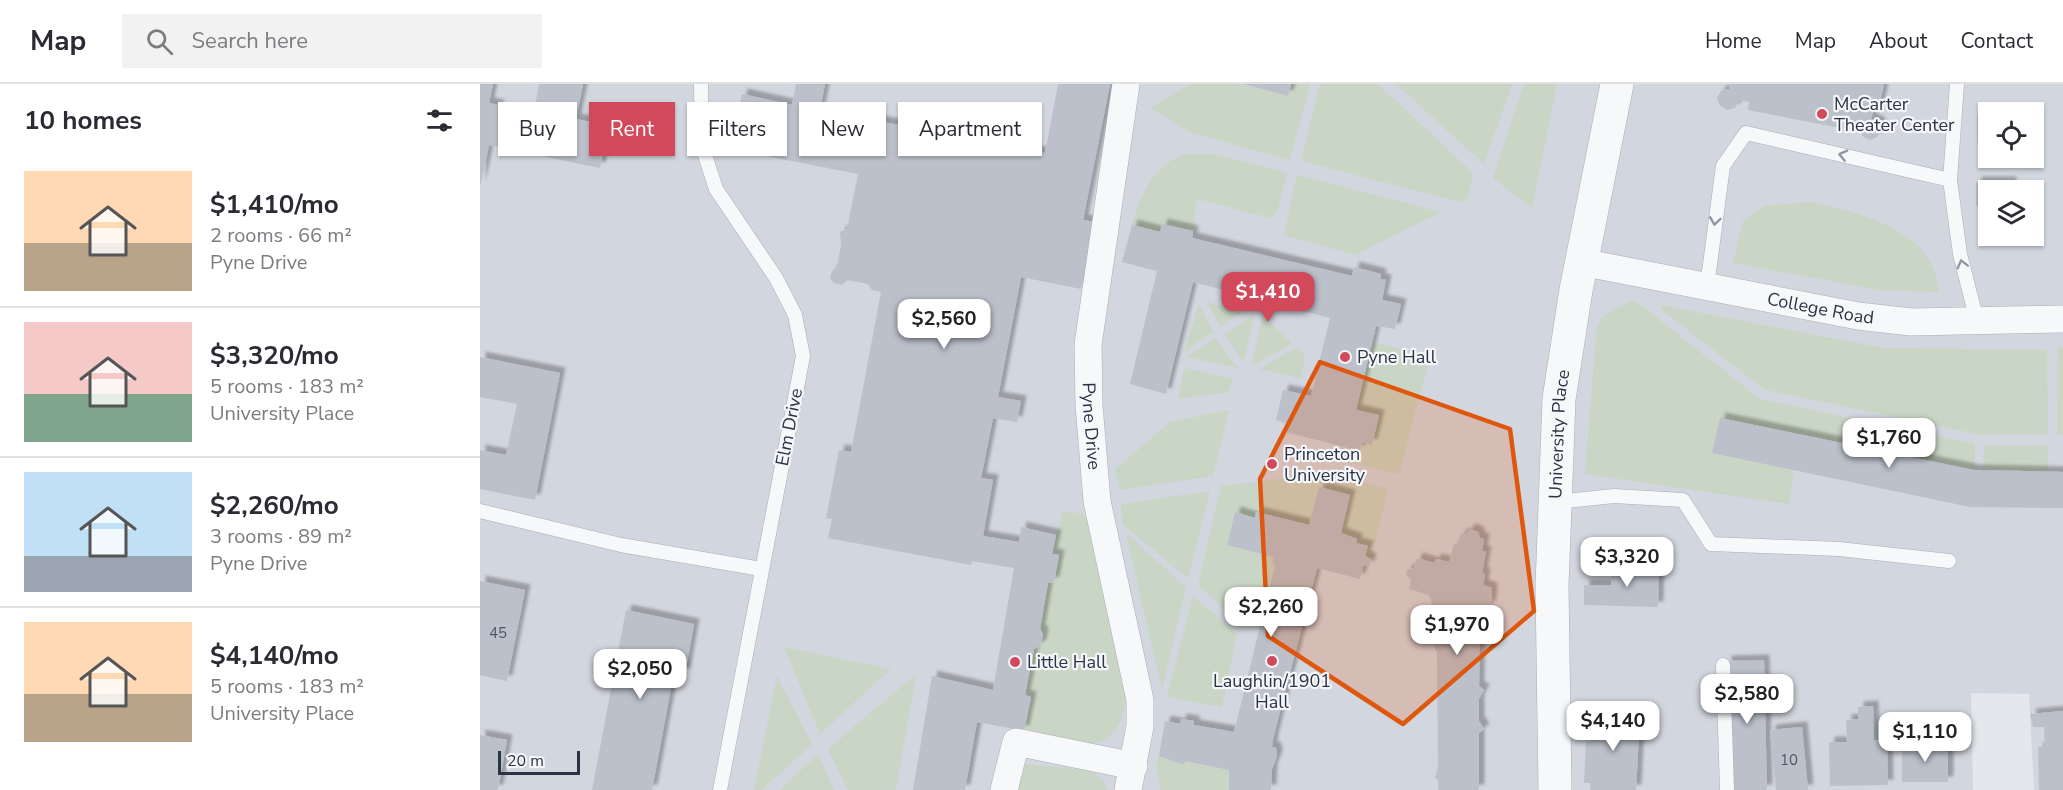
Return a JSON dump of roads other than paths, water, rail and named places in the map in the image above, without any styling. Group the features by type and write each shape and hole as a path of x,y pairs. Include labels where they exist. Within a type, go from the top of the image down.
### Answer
{"street":[{"name":"Pyne Drive","path":"1004,790 1016,742 1131,778 1140,726 1140,700 1097,501 1089,405 1088,345 1126,84"},
{"name":"University Place","path":"1555,790 1552,586 1559,399 1581,262 1617,84"},
{"name":"College Road","path":"1581,262 1858,316 1911,322 2063,320"}],"lane":[{"name":"Elm Drive","path":"701,84 702,147 716,189 776,278 795,315 803,356 720,790"},
{"path":"1957,84 1950,180 1960,254 1977,321"},
{"path":"1707,287 1723,166 1746,133 1950,180"},
{"path":"1556,502 1614,496 1683,500 1711,544 1839,549 1949,561"},
{"path":"480,511 621,546 761,569"},
{"path":"1723,664 1727,790"}],"place":[{"name":"McCarter Theater Center","path":"1822,114"},
{"name":"Pyne Hall","path":"1345,357"},
{"name":"Princeton University","path":"1272,464"},
{"name":"Laughlin/1901 Hall","path":"1272,661"},
{"name":"Little Hall","path":"1015,662"}]}
